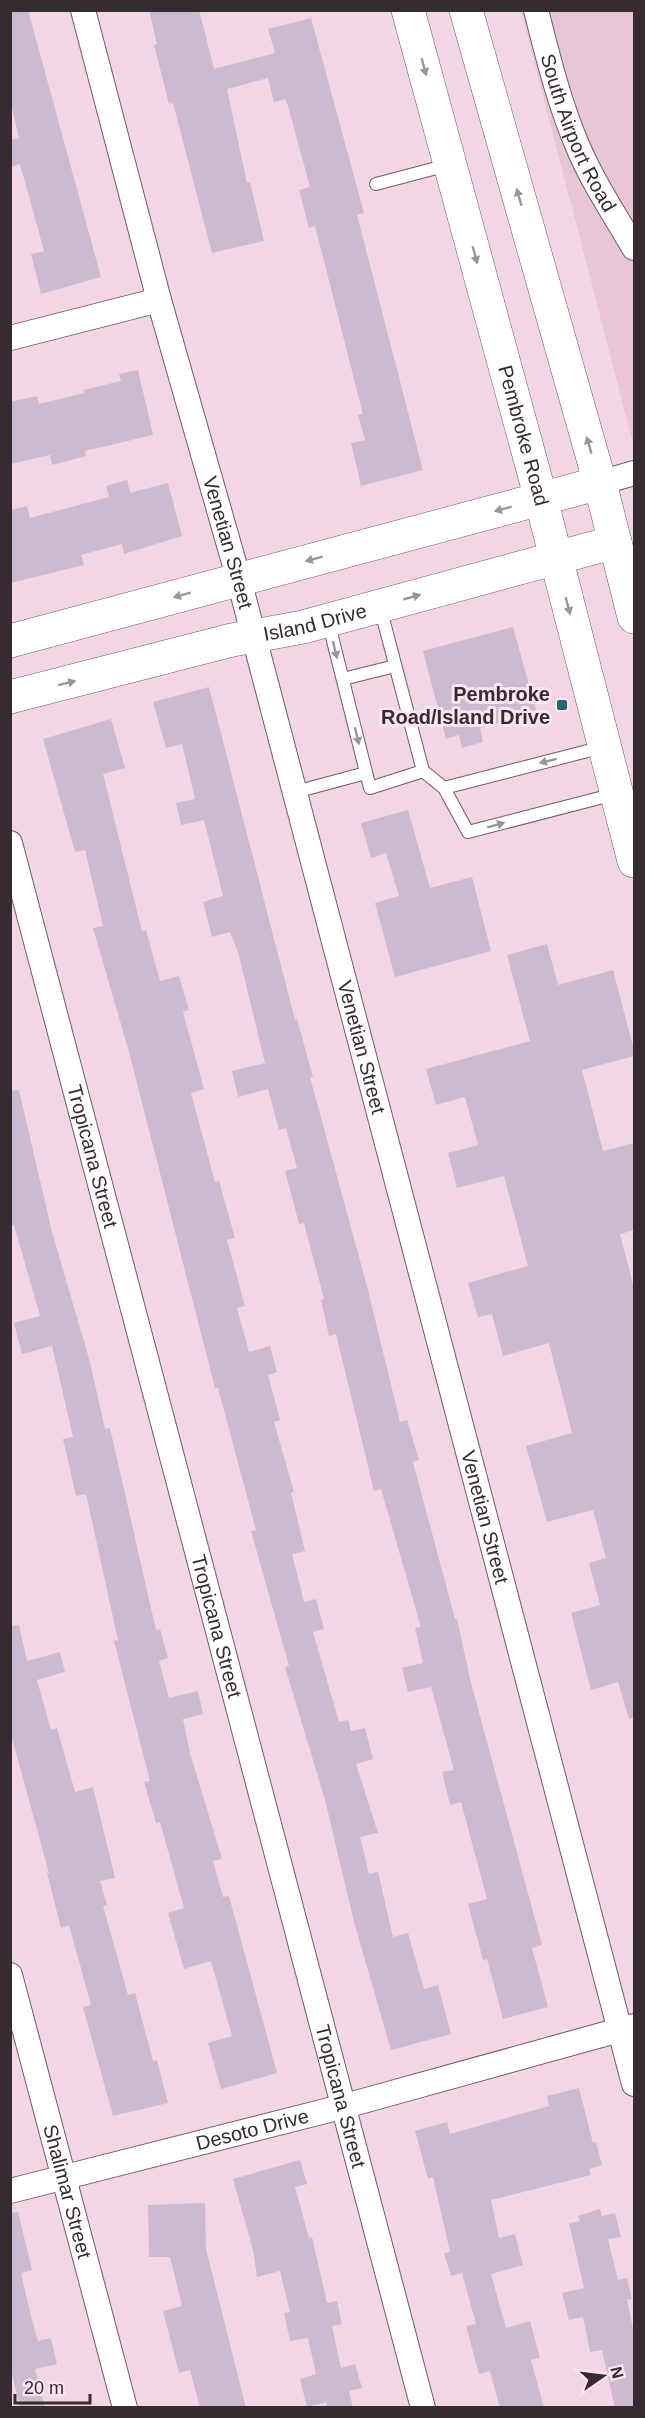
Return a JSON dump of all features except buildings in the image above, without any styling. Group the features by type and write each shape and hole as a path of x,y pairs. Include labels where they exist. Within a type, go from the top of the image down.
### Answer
{"main road":[{"name":"Pembroke Road","path":"408,10 541,499 634,861"},
{"path":"466,10 600,483 625,539 634,617"},
{"path":"10,641 600,483"},
{"name":"Island Drive","path":"10,697 327,620 625,539"}],"street":[{"name":"Venetian Street","path":"83,10 159,300 239,580 627,2028 634,2084"},
{"name":"South Airport Road","path":"536,10 564,111 579,148 595,183 634,248"},
{"path":"10,338 159,300"},
{"path":"600,483 634,473"},
{"name":"Tropicana Street","path":"10,843 423,2408"},
{"name":"Shalimar Street","path":"10,1975 125,2408"},
{"name":"Desoto Drive","path":"10,2191 345,2106 627,2028"}],"lane":[{"path":"376,184 450,165"},
{"path":"380,606 423,771 444,788 468,832 617,793"},
{"path":"327,620 370,788 423,771"},
{"path":"343,679 395,666"},
{"path":"444,788 605,747"},
{"path":"295,792 366,773"}],"shaded area":[{"path":"521,11 634,11 634,447"}],"place":[{"name":"Pembroke Road/Island Drive","path":"562,705"}]}
